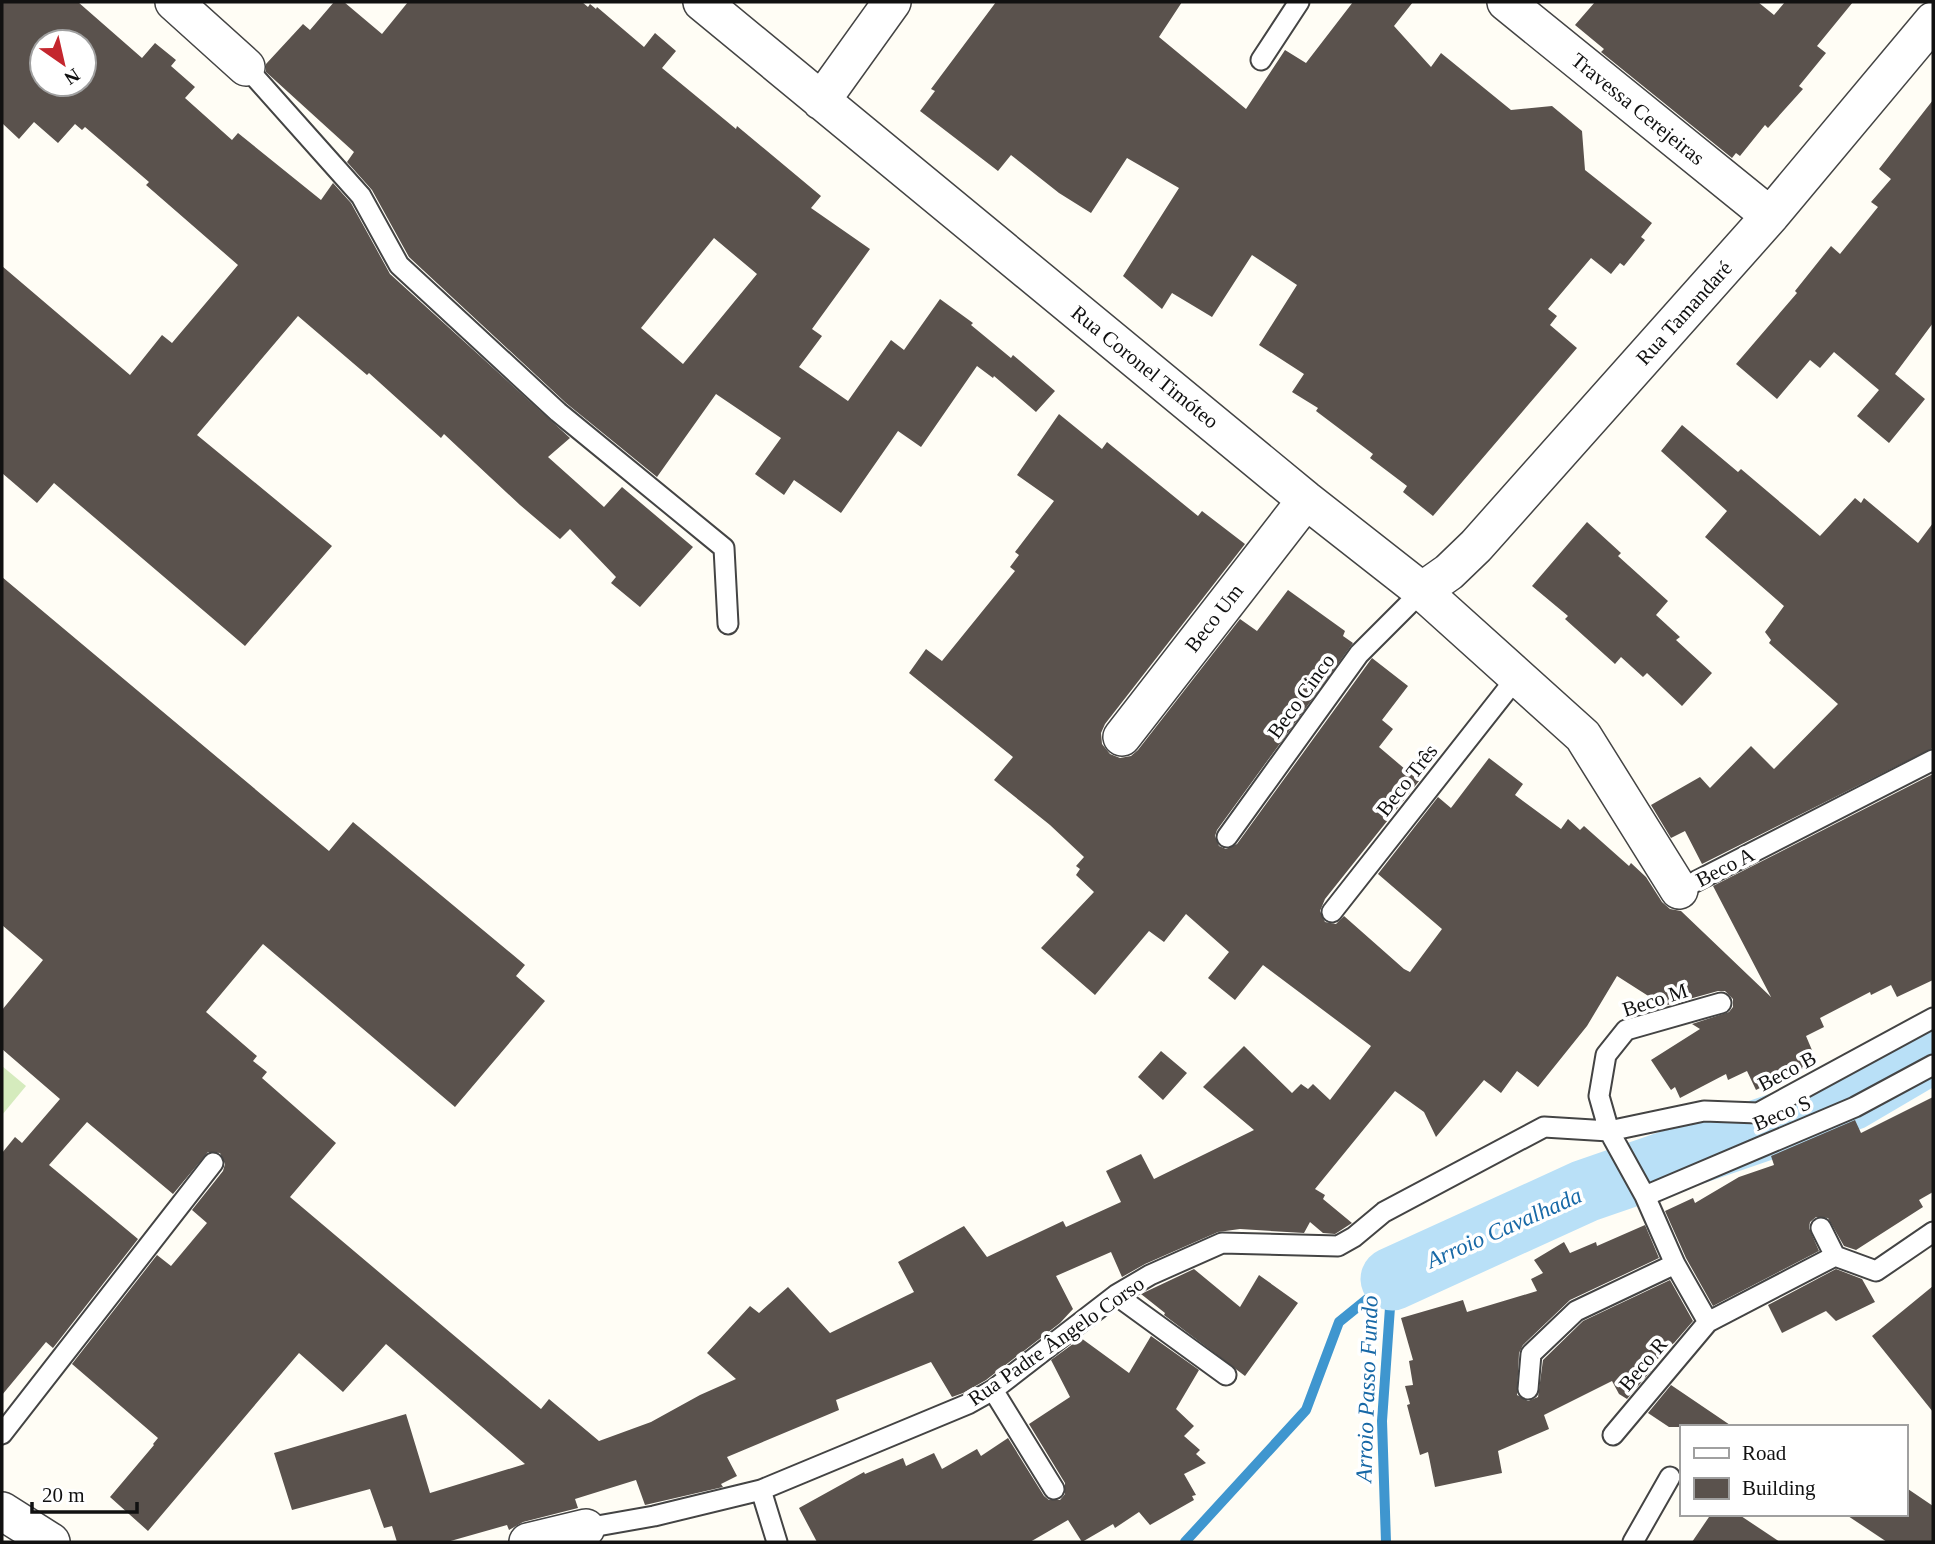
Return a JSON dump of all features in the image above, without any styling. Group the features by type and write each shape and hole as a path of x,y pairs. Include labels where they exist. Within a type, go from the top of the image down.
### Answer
{"street":[{"path":"174,2 246,67"},
{"name":"Rua Coronel Timóteo","path":"702,2 1307,500 1422,590 1583,736"},
{"path":"821,101 892,2"},
{"name":"Travessa Cerejeiras","path":"1506,2 1770,216"},
{"name":"Rua Tamandaré","path":"1422,590 1449,572 1476,546 1770,216 1933,21"},
{"name":"Beco Um","path":"1122,737 1307,500"},
{"name":"Beco A","path":"1583,736 1679,890"},
{"path":"5,1513 51,1542"},
{"name":"Rua Padre Ângelo Corso","path":"528,1542 586,1528"}],"lane":[{"path":"1261,60 1299,2"},
{"path":"246,67 361,196 399,265 558,412 724,548 728,624"},
{"name":"Beco Cinco","path":"1227,837 1359,654 1422,590"},
{"name":"Beco Três","path":"1332,912 1517,677"},
{"name":"Beco A","path":"1679,890 1933,760"},
{"name":"Beco M","path":"1644,1194 1612,1135 1599,1096 1606,1055 1626,1030 1721,1003"},
{"name":"Beco B","path":"1612,1135 1704,1111 1758,1113 1933,1018"},
{"name":"Beco S","path":"1644,1194 1855,1107 1933,1065"},
{"name":"Rua Padre Ângelo Corso","path":"586,1528 654,1516 761,1490 968,1404 993,1390 1116,1295 1150,1275 1222,1243 1338,1246 1354,1237 1384,1212 1544,1127 1612,1135"},
{"path":"2,1434 213,1163"},
{"path":"1644,1194 1675,1264 1707,1322"},
{"path":"1821,1228 1835,1256 1876,1271 1933,1232"},
{"name":"Beco R","path":"1613,1435 1707,1322 1835,1256"},
{"path":"1528,1389 1531,1354 1576,1311 1675,1264"},
{"path":"1116,1295 1226,1375"},
{"path":"993,1390 1054,1489"},
{"path":"1633,1542 1670,1477"},
{"path":"761,1490 777,1542"}],"green space":[{"path":"2,1066 26,1086 2,1115"}],"building":[{"path":"2,2 78,2 142,58 155,43 176,60 171,66 195,87 185,98 232,140 238,133 321,200 333,183 351,203 390,274 570,438 548,457 604,507 622,487 693,547 640,607 611,583 616,577 570,529 560,539 444,434 441,438 369,373 367,375 298,316 197,435 332,546 245,646 54,483 37,503 2,473 2,266 130,375 162,335 172,343 238,265 146,185 149,182 85,127 82,130 75,124 58,143 34,122 19,139 2,123"},
{"path":"334,2 344,2 382,34 408,2 582,2 588,7 590,4 596,9 597,7 644,47 655,33 676,51 662,68 821,196 811,208 870,249 812,329 822,336 799,367 848,401 891,340 904,350 940,299 1055,391 1036,412 994,376 993,378 977,366 921,447 898,431 841,513 794,480 784,495 755,474 781,438 716,394 657,477 566,403 409,257 372,190 347,162 354,152 266,72 266,64 303,24 310,30","holes":["714,238 757,274 683,364 641,328"]},
{"path":"996,2 1182,2 1159,37 1246,109 1285,50 1306,63 1353,2 1413,2 1394,26 1431,67 1441,53 1511,110 1552,106 1582,131 1585,170 1652,223 1641,237 1645,240 1624,266 1620,263 1611,274 1591,258 1548,309 1557,316 1550,325 1577,348 1433,516 1403,492 1407,486 1370,458 1373,454 1316,411 1318,408 1292,392 1304,374 1259,345 1297,285 1252,255 1212,317 1172,293 1162,309 1123,276 1179,188 1127,158 1091,213 1059,193 1011,155 998,171 920,111 935,91 931,89"},
{"path":"1595,2 1758,2 1774,15 1785,2 1853,2 1817,46 1826,53 1799,86 1803,89 1768,128 1765,125 1740,156 1736,153 1732,158 1601,52 1604,49 1575,25"},
{"path":"1933,100 1933,323 1895,374 1925,399 1889,443 1857,416 1879,390 1834,352 1820,368 1810,360 1777,399 1736,364 1797,293 1795,291 1831,246 1840,254 1878,207 1871,202 1891,179 1879,169"},
{"path":"1059,414 1102,449 1107,442 1198,516 1202,511 1245,544 1105,724 1101,733 1102,744 1110,754 1120,758 1131,756 1138,750 1240,619 1257,631 1288,590 1345,631 1343,636 1353,643 1217,830 1215,836 1219,846 1226,849 1237,844 1372,658 1408,686 1382,720 1393,729 1379,747 1419,781 1325,899 1320,911 1325,922 1336,924 1344,916 1410,972 1442,929 1378,874 1438,797 1451,808 1489,758 1523,784 1515,795 1561,829 1568,819 1580,830 1584,826 1629,866 1631,863 1646,877 1662,902 1670,909 1681,911 1771,997 1713,886 1933,774 1933,980 1897,997 1891,985 1871,995 1870,992 1820,1018 1824,1027 1806,1036 1817,1062 1785,1077 1787,1081 1762,1093 1760,1088 1756,1090 1747,1071 1728,1080 1726,1074 1680,1098 1675,1087 1671,1090 1651,1060 1700,1029 1692,1024 1729,1012 1733,1007 1733,999 1725,991 1718,991 1664,1006 1617,976 1587,1026 1538,1087 1517,1071 1501,1093 1484,1080 1436,1137 1424,1112 1395,1091 1315,1189 1325,1195 1323,1199 1352,1223 1335,1234 1323,1233 1310,1222 1304,1233 1240,1229 1218,1232 1122,1277 1111,1252 1056,1276 1073,1309 1060,1323 986,1380 963,1393 952,1397 931,1362 836,1400 839,1410 727,1457 737,1476 721,1484 723,1487 645,1505 636,1480 575,1499 578,1508 523,1522 509,1530 507,1525 447,1542 397,1542 392,1526 384,1528 370,1489 292,1510 274,1453 406,1414 430,1493 525,1464 386,1344 343,1392 299,1353 148,1531 110,1497 158,1438 72,1364 157,1255 171,1266 207,1223 192,1210 223,1171 225,1164 220,1153 208,1152 173,1194 87,1122 49,1165 138,1239 53,1348 46,1342 2,1395 2,1153 15,1137 22,1143 60,1099 2,1049 2,1010 43,960 2,925 2,577 329,851 353,822 525,965 516,976 545,1001 455,1107 263,944 206,1012 257,1056 253,1061 267,1072 262,1078 336,1143 290,1197 541,1409 549,1399 599,1441 651,1422 736,1379 707,1353 750,1306 759,1313 788,1287 830,1333 914,1292 898,1262 964,1226 987,1257 1063,1221 1066,1227 1121,1202 1106,1171 1141,1154 1154,1179 1254,1130 1203,1087 1244,1046 1292,1093 1301,1084 1308,1089 1313,1084 1330,1100 1371,1046 1263,965 1235,1000 1208,978 1229,952 1186,914 1164,942 1149,931 1095,995 1041,948 1094,892 1076,875 1080,869 1076,866 1084,857 1050,825 994,780 1013,757 909,673 926,649 942,661 1015,571 1010,567 1019,555 1015,552 1054,501 1017,475"},
{"path":"1682,425 1738,472 1741,469 1820,536 1855,498 1861,503 1864,498 1918,543 1933,523 1933,748 1702,864 1685,831 1671,838 1651,805 1700,777 1710,788 1751,746 1774,769 1838,704 1769,643 1771,640 1765,632 1784,606 1705,537 1727,511 1661,451"},
{"path":"1587,522 1621,553 1618,556 1668,601 1656,615 1680,637 1676,640 1712,673 1682,706 1647,673 1643,677 1621,657 1615,664 1565,619 1568,616 1532,586"},
{"path":"1161,1051 1187,1073 1163,1100 1138,1077"},
{"path":"1933,1097 1933,1192 1919,1200 1923,1207 1856,1250 1844,1246 1828,1218 1816,1217 1810,1222 1809,1228 1819,1251 1713,1306 1686,1258 1665,1211 1693,1198 1695,1203 1739,1177 1774,1165 1771,1156 1855,1120 1861,1133"},
{"path":"1645,1225 1659,1258 1570,1300 1523,1345 1519,1353 1517,1395 1528,1401 1538,1397 1543,1360 1583,1321 1670,1280 1693,1321 1674,1343 1657,1355 1659,1358 1643,1366 1651,1371 1627,1399 1619,1394 1612,1381 1544,1415 1549,1429 1498,1451 1502,1473 1435,1487 1428,1452 1420,1455 1407,1405 1410,1404 1405,1386 1413,1385 1409,1361 1413,1360 1401,1318 1463,1300 1467,1312 1537,1291 1531,1279 1543,1273 1534,1260 1564,1242 1570,1253 1596,1242 1597,1246"},
{"path":"1194,1269 1240,1307 1259,1275 1298,1303 1245,1376 1164,1315 1165,1313 1141,1294"},
{"path":"1836,1269 1862,1279 1875,1302 1836,1321 1826,1311 1782,1333 1768,1305"},
{"path":"1933,1286 1933,1412 1872,1336"},
{"path":"1151,1336 1199,1370 1176,1409 1194,1426 1184,1436 1200,1450 1196,1454 1206,1463 1184,1474 1196,1495 1192,1496 1194,1500 1150,1525 1139,1512 1115,1528 1113,1524 1082,1542 1068,1520 1030,1542 817,1542 799,1508 864,1472 865,1474 903,1458 906,1466 934,1453 942,1469 977,1449 981,1456 1008,1438 1044,1496 1049,1500 1060,1500 1065,1494 1065,1483 1029,1424 1070,1397 1051,1360 1081,1338 1129,1373"},
{"path":"1671,1385 1730,1425 1669,1427 1648,1413"},
{"path":"1907,1488 1933,1506 1933,1542 1887,1542 1848,1516 1907,1516"},
{"path":"1710,1516 1741,1516 1780,1542 1692,1542"}],"waterway":[{"name":"Arroio Cavalhada","path":"1392,1279 1585,1191 1851,1099 1933,1051"},
{"name":"Arroio Cavalhada","path":"1185,1542 1306,1410 1339,1322 1392,1279"},
{"name":"Arroio Passo Fundo","path":"1386,1542 1382,1421 1392,1279"}]}
